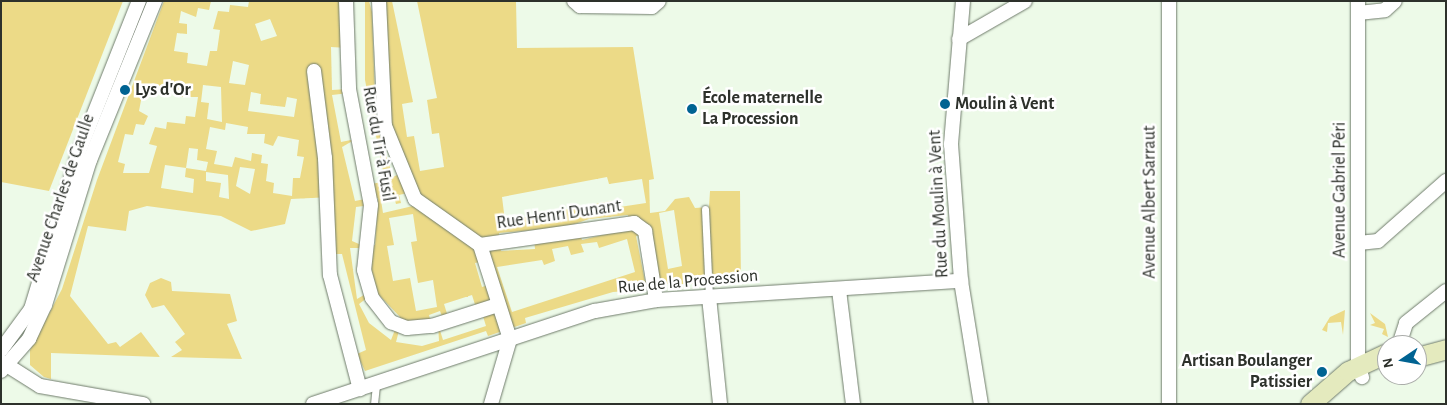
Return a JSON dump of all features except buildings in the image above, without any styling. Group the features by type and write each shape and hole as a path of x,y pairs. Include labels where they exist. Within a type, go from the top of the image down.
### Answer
{"street":[{"name":"Avenue Charles de Gaulle","path":"1,350 31,309 78,154 140,1"},
{"name":"Avenue Charles de Gaulle","path":"3,366 29,339 45,305 90,160 155,1"},
{"name":"Rue du Tir à Fusil","path":"346,1 348,89 372,205 364,270 372,298 391,322 407,328 432,326 498,305"},
{"name":"Rue Henri Dunant","path":"379,1 385,126 405,183 415,199 480,245 634,222 645,231 656,300"},
{"path":"574,1 580,6 643,6 659,1"},
{"name":"Rue du Moulin à Vent","path":"963,1 951,144 961,281 981,404"},
{"path":"959,39 1026,1"},
{"name":"Avenue Albert Sarraut","path":"1169,1 1169,404"},
{"path":"1358,7 1385,10 1395,1"},
{"name":"Avenue Gabriel Péri","path":"1358,7 1360,372"},
{"path":"314,71 325,158 330,275 360,389"},
{"path":"1359,243 1378,240 1446,181"},
{"path":"480,245 510,340 492,404"},
{"name":"Rue de la Procession","path":"313,404 595,311 656,300 961,281"},
{"path":"839,290 853,404"},
{"path":"1402,335 1406,323 1446,291"},
{"path":"710,297 720,404"},
{"path":"1427,344 1446,340"},
{"path":"1427,354 1446,349"},
{"path":"1310,404 1377,361"},
{"path":"3,366 40,386 143,404"},
{"path":"1321,404 1360,372 1377,368"}],"lane":[{"path":"705,209 710,297"},
{"path":"374,404 376,384"}],"shaded area":[{"path":"1,1 123,1 49,191 1,182"},
{"path":"164,1 211,1 209,10 198,8 196,17 181,11 179,23 187,24 187,34 177,33 174,51 188,53 187,63 207,66 210,51 217,51 220,30 213,29 218,11 229,12 230,5 248,7 249,1 346,1 348,48 331,47 332,90 348,89 348,62 349,93 332,95 341,142 356,139 342,147 355,201 370,198 368,185 385,181 365,80 365,1 369,1 372,12 376,123 393,177 401,173 385,126 379,1 392,1 413,102 402,104 407,137 414,136 420,171 444,167 439,133 432,134 427,100 437,98 417,1 516,1 517,48 633,47 654,179 649,180 650,213 665,211 675,199 689,197 695,208 709,207 710,191 740,191 741,284 642,284 641,290 613,292 525,318 526,323 488,336 486,331 365,371 357,354 366,350 342,254 335,254 331,197 291,199 285,224 251,231 221,216 147,206 129,211 126,231 88,226 70,296 108,344 116,342 120,347 141,332 160,357 51,353 51,379 44,377 30,365 30,350 62,289 97,180","holes":["270,19 277,36 261,41 255,24","233,61 249,65 245,85 229,83","203,85 221,87 222,122 207,119 209,103 201,102","159,86 181,90 180,97 198,97 195,117 186,116 185,124 167,122 166,129 155,127 149,144 157,146 149,173 123,173 125,164 118,162 125,134 133,135 136,124 144,125 148,116 139,111 143,90 158,93","251,92 261,94 260,104 285,107 287,97 297,99 294,117 248,111","226,123 248,127 247,134 265,134 264,143 273,146 278,136 299,140 297,156 304,157 300,178 293,178 292,196 273,193 274,183 266,181 268,164 261,163 262,155 252,153 251,161 235,157 232,167 214,164 217,151 206,149 210,127 225,130","189,148 198,149 197,160 208,162 206,171 186,168","165,165 186,168 185,177 194,179 193,193 161,188","240,167 255,169 250,194 236,186","206,172 228,175 229,199 219,197 221,183 206,181","607,177 609,184 642,179 646,203 613,208 611,201 505,221 502,197","393,193 396,204 401,203 399,195 407,193 413,206 383,213 381,200","378,198 375,245 366,247 352,241 356,207 371,205 371,200","674,210 682,266 668,269 659,213","413,214 417,241 411,242 418,283 433,280 437,307 416,311 410,278 393,281 387,246 394,245 389,218","628,215 627,223 613,223 614,232 582,240 579,231 570,233 569,226 589,219","558,228 559,236 534,239 535,249 501,251 499,233","646,234 654,279 645,281 636,236","627,239 635,272 512,312 497,267 542,260 544,265 555,261 552,249 568,246 571,255 584,252 581,244 597,242 599,248","350,248 365,248 373,254 371,267 376,288 357,299","485,261 492,284 482,287 475,263","371,295 379,295 400,317 391,340 369,323 359,304","472,295 477,311 449,320 444,304","481,310 486,326 443,340 438,324 439,341 422,346 396,342 400,327 432,326 429,315 440,311 444,322"]},
{"path":"161,278 171,282 172,291 230,294 237,321 227,324 242,359 171,357 182,350 175,342 185,334 164,305 152,308 145,295 150,283"},
{"path":"1345,310 1343,335 1341,322 1328,323 1327,332 1322,330 1330,317"},
{"path":"1370,313 1385,324 1388,335 1382,334 1384,329 1370,325 1375,323"}],"place":[{"name":"Lys d'Or","path":"125,90"},
{"name":"Moulin à Vent","path":"945,104"},
{"name":"École maternelle La Procession","path":"692,109"},
{"name":"Artisan Boulanger Patissier","path":"1322,372"}]}
